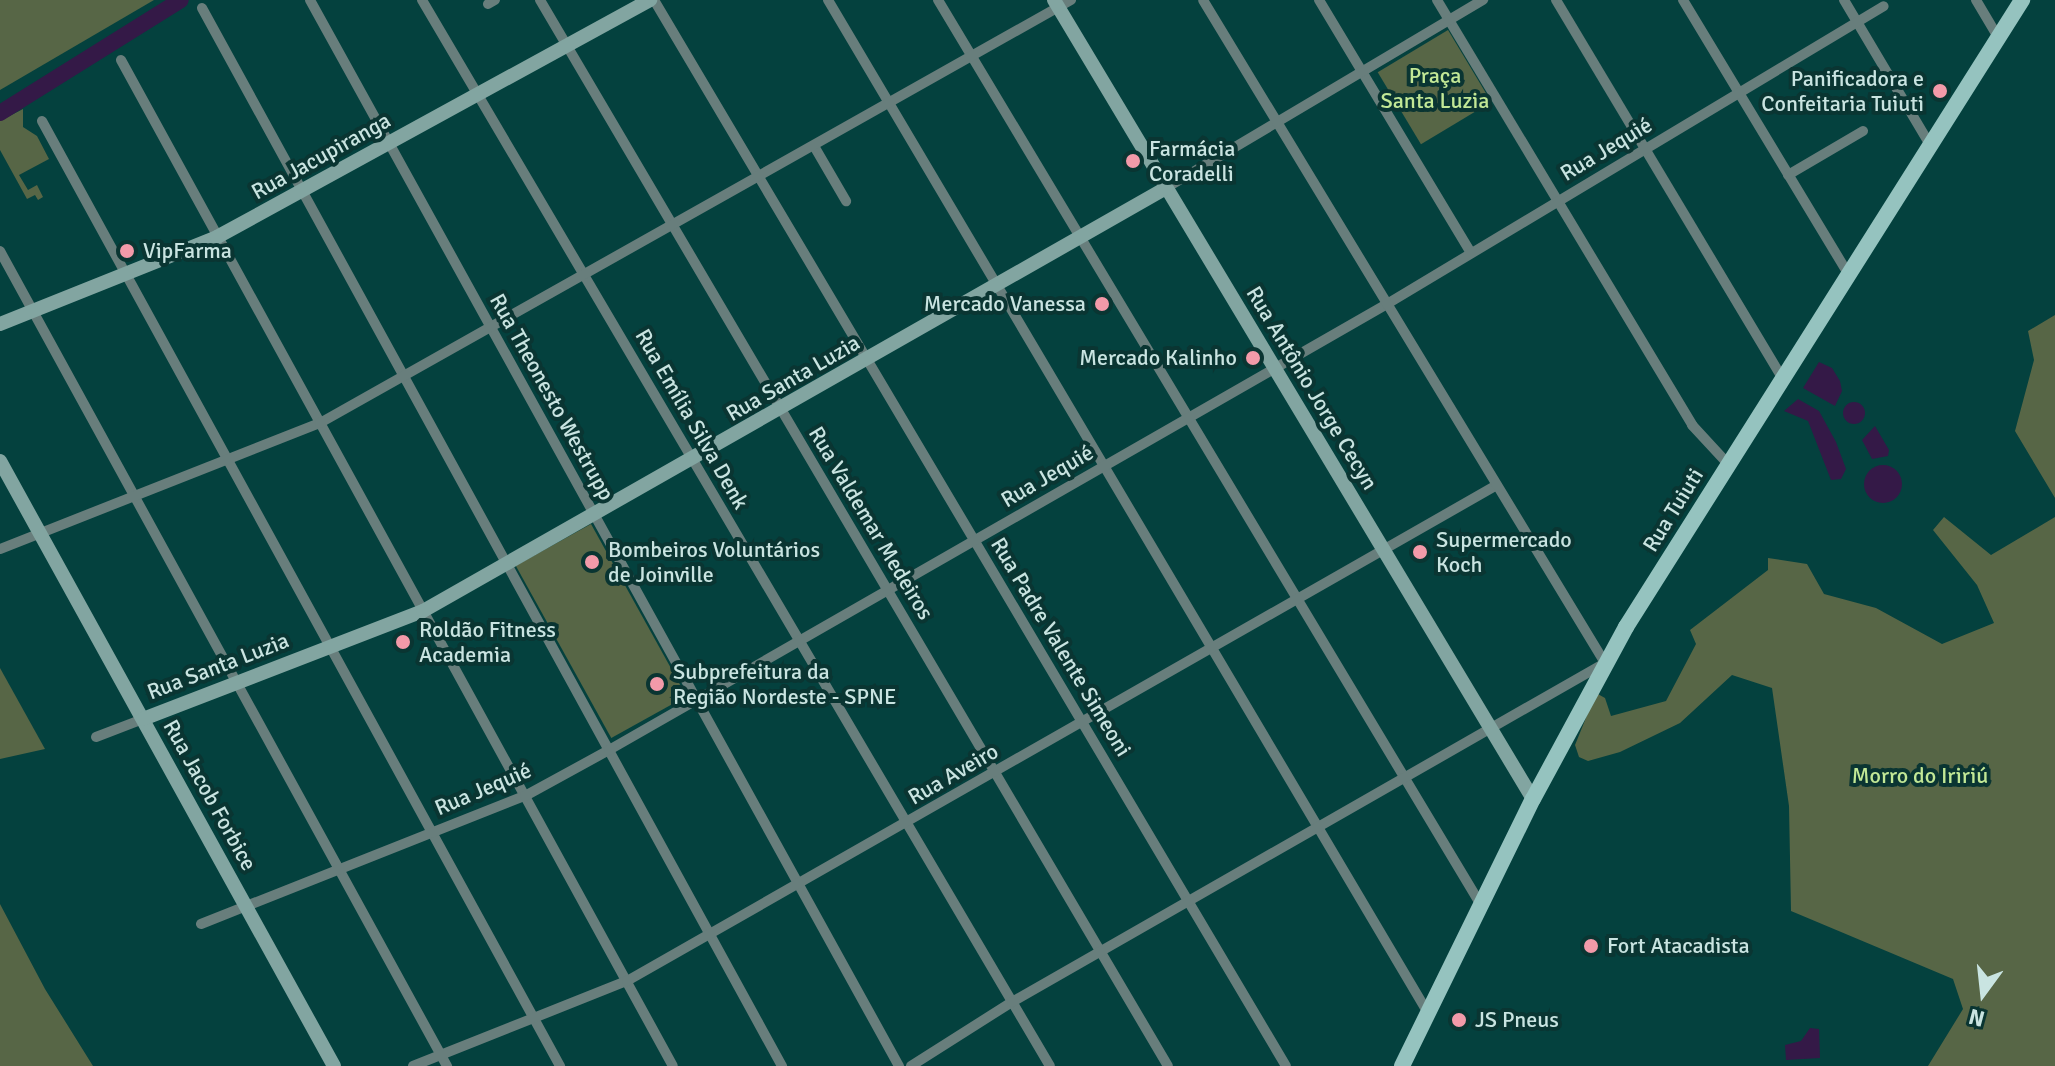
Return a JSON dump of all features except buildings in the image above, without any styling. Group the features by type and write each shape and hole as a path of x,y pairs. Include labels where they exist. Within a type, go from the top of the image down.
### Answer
{"main road":[{"name":"Rua Tuiuti","path":"1402,1066 1533,799 1605,663 2022,0"}],"street":[{"name":"Rua Theonesto Westrupp","path":"310,0 899,1066"},
{"name":"Rua Emília Silva Denk","path":"422,0 1050,1066"},
{"name":"Rua Valdemar Medeiros","path":"540,0 1168,1066"},
{"name":"Rua Jacupiranga","path":"0,324 217,237 652,0"},
{"name":"Rua Padre Valente Simeoni","path":"652,0 1286,1066"},
{"path":"828,0 1428,1013"},
{"path":"938,0 1481,905"},
{"path":"911,1066 1012,1002 1605,663 1203,0"},
{"path":"1319,0 1471,253"},
{"path":"1437,0 1692,425 1728,464"},
{"name":"Rua Santa Luzia","path":"96,737 423,611 998,287 1483,0"},
{"path":"1556,0 1782,378"},
{"path":"1684,0 1848,274"},
{"path":"1844,0 1930,145"},
{"path":"1976,0 1998,37"},
{"path":"0,549 229,462 320,423 585,277 1061,3"},
{"name":"Rua Antônio Jorge Cecyn","path":"1061,3 1166,188 1533,799"},
{"name":"Rua Jequié","path":"201,924 525,796 1387,304 1884,6"},
{"path":"202,8 782,1066"},
{"path":"121,60 673,1066"},
{"path":"42,121 560,1066"},
{"path":"1788,175 1863,131"},
{"path":"814,146 846,201"},
{"path":"0,251 447,1066"},
{"name":"Rua Jacob Forbice","path":"0,461 334,1066"},
{"name":"Rua Aveiro","path":"413,1066 627,981 711,936 1497,485"}],"green space":[{"path":"0,0 154,0 0,90"},
{"name":"Praça Santa Luzia","path":"1448,30 1491,102 1421,144 1378,72"},
{"path":"23,109 23,127 37,136 49,159 19,175 28,190 37,185 43,197 38,200 35,195 27,199 0,150 0,121"},
{"path":"2055,315 2055,498 2015,431 2034,360 2028,331"},
{"name":"Morro do Iririú","path":"1944,517 1991,555 2055,517 2055,1066 1928,1066 1963,1009 1953,979 1791,911 1789,806 1772,688 1732,675 1680,723 1620,752 1588,761 1579,757 1575,745 1596,693 1605,698 1611,716 1666,701 1696,644 1690,630 1768,570 1768,558 1807,564 1824,594 1876,608 1942,644 1994,623 1977,585 1933,530"},
{"path":"591,524 687,696 611,738 516,566"},
{"path":"0,668 45,749 0,759"},
{"path":"0,904 45,989 93,1066 0,1066"}],"shaded area":[{"path":"1819,362 1832,368 1840,381 1842,391 1835,406 1803,388"},
{"path":"1798,399 1819,411 1836,442 1846,469 1841,479 1831,480 1808,421 1784,411"},
{"path":"1850,402 1858,402 1865,413 1858,424 1850,424 1843,417 1843,409"},
{"path":"1875,426 1889,450 1888,456 1872,459 1862,440"},
{"path":"1883,465 1896,471 1902,484 1896,497 1883,503 1870,497 1864,484 1870,471"},
{"path":"1810,1028 1819,1029 1820,1058 1786,1060 1785,1045 1801,1041"}],"waterway":[{"path":"0,113 181,0"}],"place":[{"name":"Panificadora e Confeitaria Tuiuti","path":"1940,91"},
{"name":"Farmácia Coradelli","path":"1133,161"},
{"name":"VipFarma","path":"127,251"},
{"name":"Mercado Vanessa","path":"1102,304"},
{"name":"Mercado Kalinho","path":"1253,358"},
{"name":"Supermercado Koch","path":"1420,552"},
{"name":"Bombeiros Voluntários de Joinville","path":"592,562"},
{"name":"Roldão Fitness Academia","path":"403,642"},
{"name":"Subprefeitura da Região Nordeste - SPNE","path":"657,684"},
{"name":"Fort Atacadista","path":"1591,946"},
{"name":"JS Pneus","path":"1459,1020"}]}
